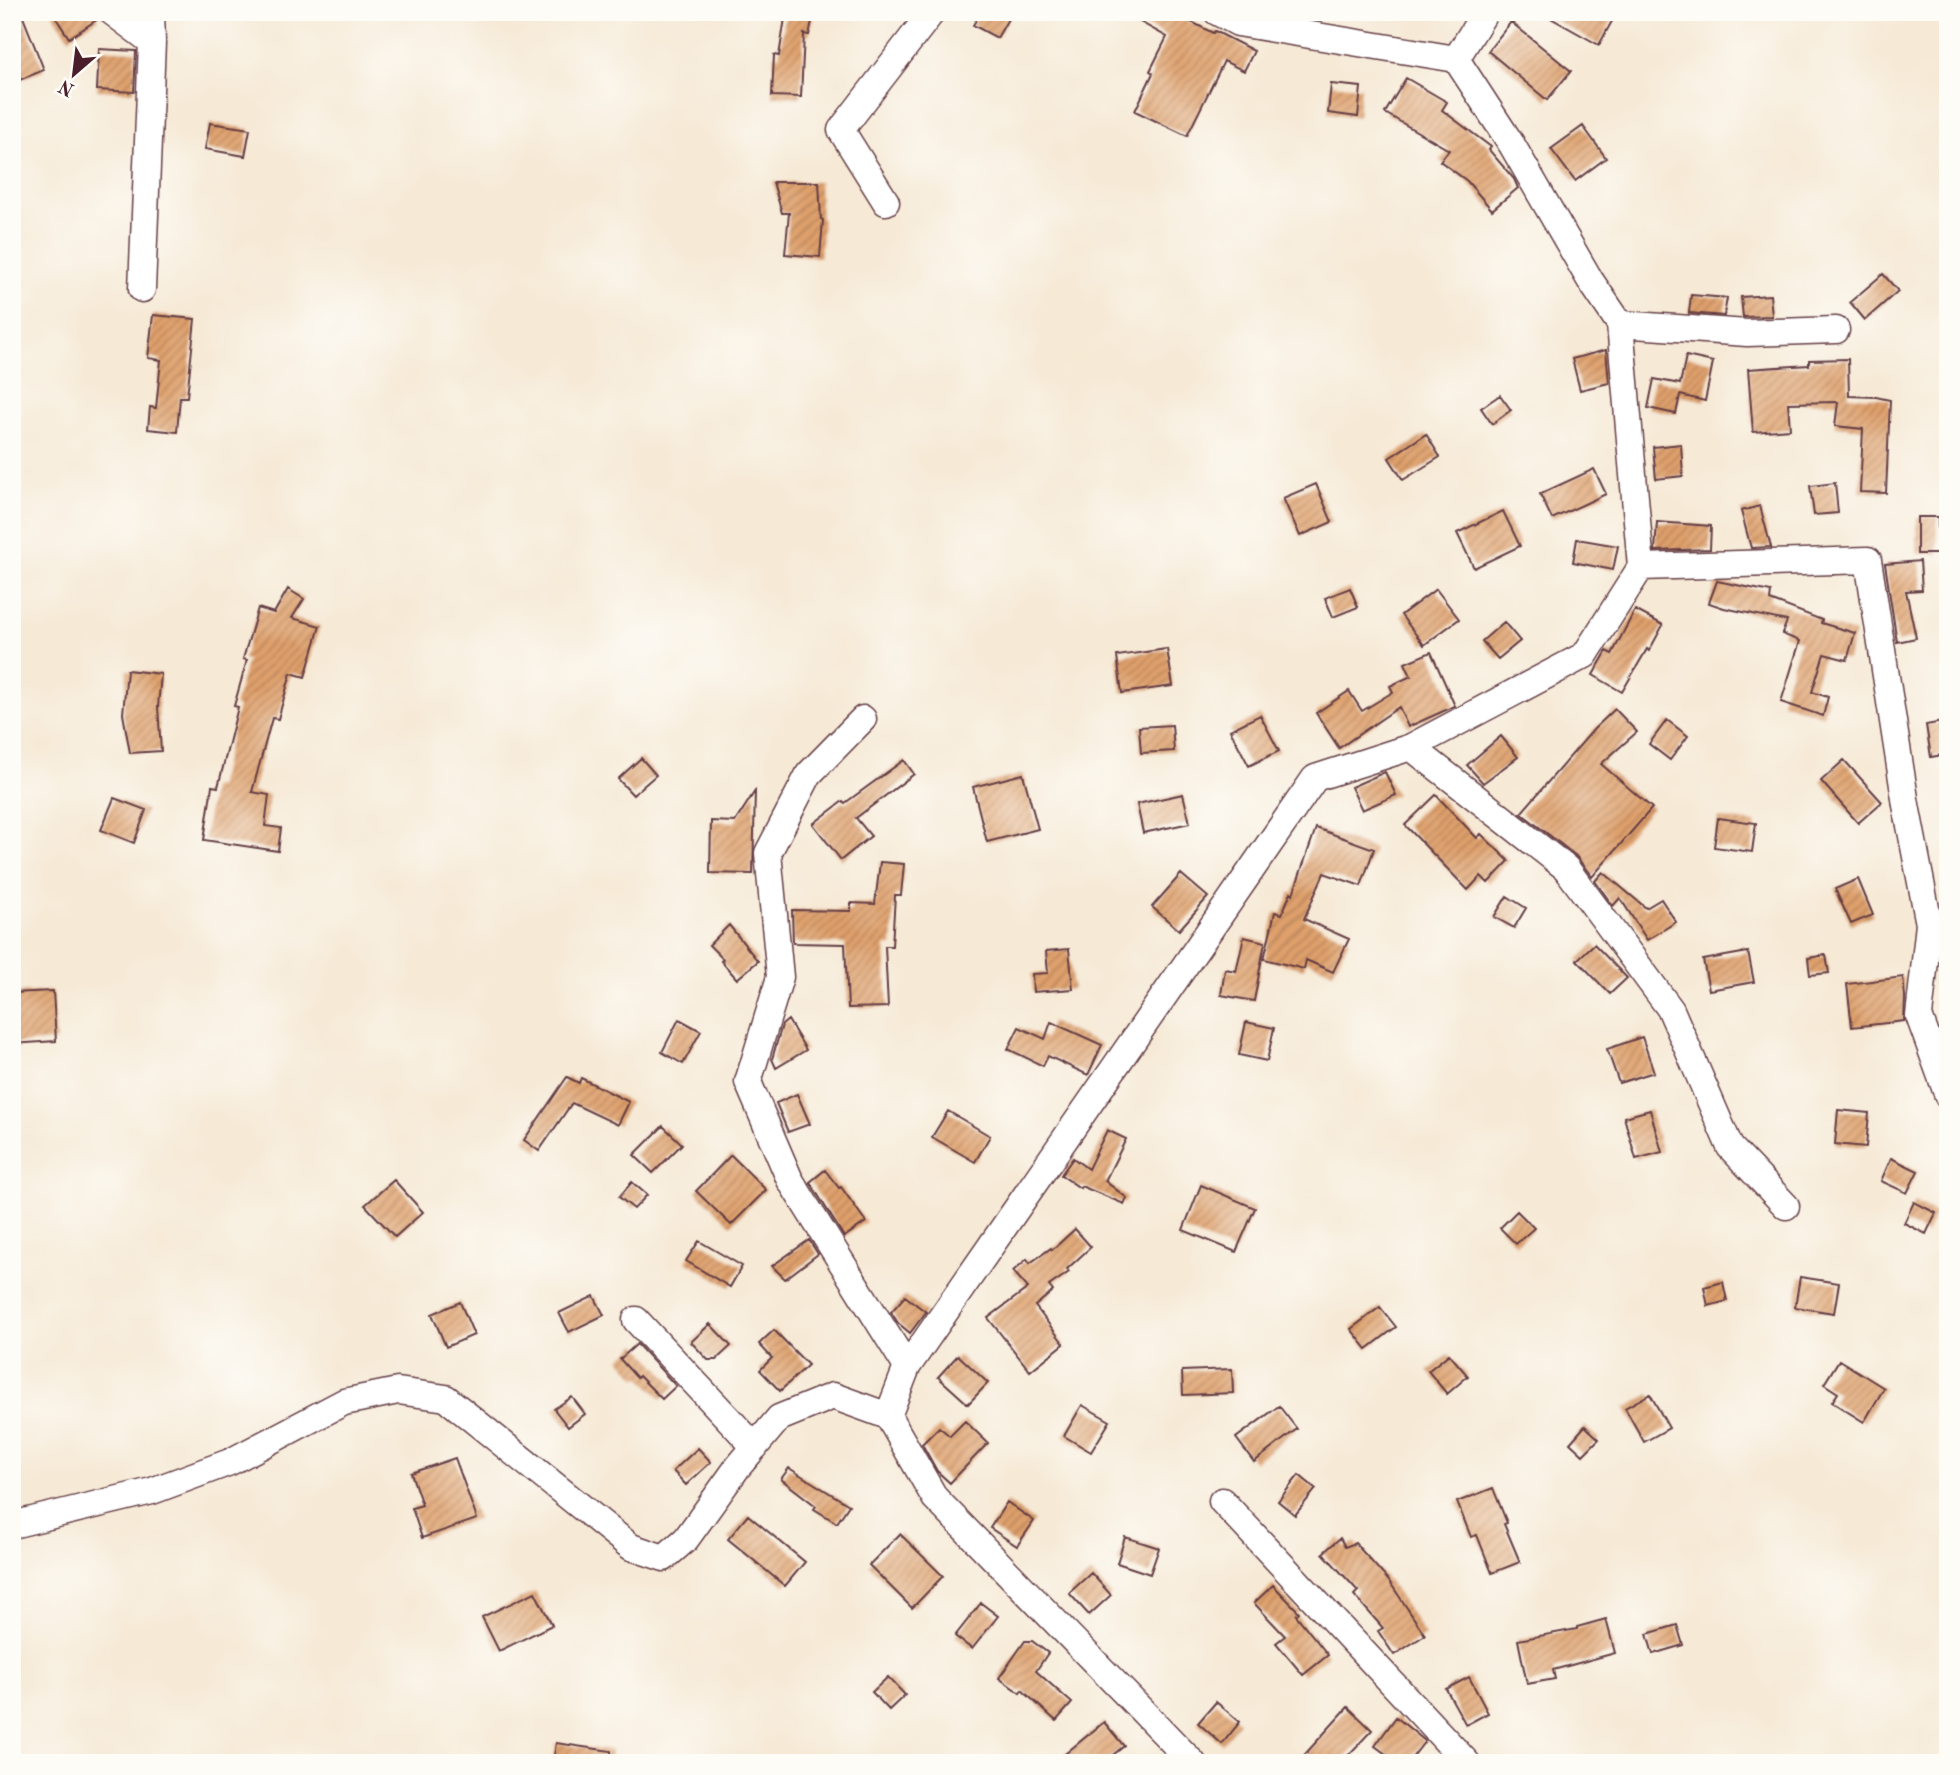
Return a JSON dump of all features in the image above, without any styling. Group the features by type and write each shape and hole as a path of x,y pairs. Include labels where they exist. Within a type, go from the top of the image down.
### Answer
{"street":[{"path":"112,12 152,41"},
{"path":"142,289 151,12"},
{"path":"887,202 841,130 932,12"},
{"path":"888,1416 907,1367 1315,778 1411,747 1585,655 1641,567 1620,324 1590,279 1512,145 1456,59 1238,23 1217,12"},
{"path":"1456,59 1485,12"},
{"path":"1620,324 1747,333 1836,330"},
{"path":"1641,567 1868,560 1906,805 1929,925 1919,1016 1948,1096"},
{"path":"863,719 809,774 768,853 780,977 748,1083 790,1180 907,1367"},
{"path":"1411,747 1566,868 1671,1010 1730,1147 1786,1206"},
{"path":"636,1320 755,1447"},
{"path":"12,1525 152,1491 230,1462 344,1402 398,1391 446,1398 631,1547 664,1558 685,1539 737,1468 779,1418 833,1396 888,1416 935,1498 1193,1763"},
{"path":"1222,1501 1467,1763"}],"building":[{"path":"12,12 21,12 44,70 12,83"},
{"path":"52,12 97,12 98,19 69,38"},
{"path":"786,12 814,12 809,35 804,34 801,97 772,96 774,55 779,56"},
{"path":"981,12 1012,12 997,38 973,25"},
{"path":"1122,12 1172,12 1254,51 1244,71 1224,61 1187,136 1135,111 1153,73 1150,71 1167,37"},
{"path":"1540,12 1617,12 1599,45"},
{"path":"1511,22 1571,71 1547,100 1488,51"},
{"path":"99,49 136,51 134,92 97,90"},
{"path":"1406,78 1447,102 1442,110 1491,147 1489,150 1514,179 1518,188 1492,210 1467,181 1440,161 1449,150 1385,113"},
{"path":"1331,84 1361,87 1358,117 1328,113"},
{"path":"210,123 250,129 245,156 205,149"},
{"path":"1583,126 1606,158 1575,181 1551,149"},
{"path":"773,182 819,182 823,220 820,257 785,254 789,213 782,213"},
{"path":"1883,274 1898,291 1865,320 1850,302"},
{"path":"1691,295 1727,298 1724,316 1689,313"},
{"path":"1770,295 1772,316 1743,317 1741,297"},
{"path":"153,315 195,319 187,397 180,397 177,432 148,429 150,407 156,408 161,360 148,358"},
{"path":"1606,350 1609,383 1580,390 1572,359"},
{"path":"1686,356 1713,362 1705,401 1680,395 1676,414 1648,408 1654,379 1680,384"},
{"path":"1848,359 1849,396 1890,400 1886,493 1860,492 1863,429 1835,426 1838,402 1788,403 1790,429 1753,432 1748,369 1809,365 1809,360"},
{"path":"1500,395 1511,410 1492,424 1481,408"},
{"path":"1426,434 1440,457 1403,480 1389,458"},
{"path":"1681,444 1683,476 1656,479 1653,447"},
{"path":"1594,469 1606,494 1552,519 1540,494"},
{"path":"1835,483 1838,513 1814,515 1810,486"},
{"path":"1316,484 1332,522 1300,536 1283,498"},
{"path":"1760,506 1771,547 1751,548 1741,511"},
{"path":"1503,511 1520,546 1474,568 1457,533"},
{"path":"1917,517 1938,517 1938,554 1917,554"},
{"path":"1657,522 1711,526 1710,549 1655,551"},
{"path":"1577,539 1618,546 1613,570 1573,562"},
{"path":"1920,561 1922,590 1906,591 1916,638 1897,642 1885,564"},
{"path":"1717,581 1771,592 1770,600 1822,620 1821,623 1855,633 1847,660 1824,654 1812,692 1828,697 1823,716 1781,702 1800,641 1782,634 1787,621 1709,603"},
{"path":"1350,588 1358,607 1333,617 1325,598"},
{"path":"288,589 304,599 292,618 320,626 305,677 291,673 278,719 272,718 252,792 269,795 265,826 281,828 278,851 204,840 212,786 218,787 238,707 234,706 247,660 243,659 258,608 274,613"},
{"path":"1436,589 1459,619 1424,645 1401,615"},
{"path":"1635,610 1663,625 1622,692 1593,675 1607,651 1612,654"},
{"path":"1504,622 1520,641 1498,659 1482,641"},
{"path":"1167,649 1173,686 1122,693 1117,656"},
{"path":"1431,652 1455,706 1408,727 1399,707 1339,748 1316,713 1349,691 1362,711 1393,692 1390,686 1411,676 1405,663"},
{"path":"127,670 161,674 158,707 161,751 130,753 123,714"},
{"path":"1615,709 1637,732 1601,764 1652,808 1592,877 1576,856 1521,813 1594,729"},
{"path":"1260,715 1279,751 1249,766 1230,730"},
{"path":"1667,720 1688,736 1670,760 1649,744"},
{"path":"1948,721 1948,754 1931,757 1926,725"},
{"path":"1172,725 1174,751 1141,753 1139,727"},
{"path":"1501,736 1518,757 1483,783 1467,765"},
{"path":"641,758 656,775 633,795 618,779"},
{"path":"904,760 914,774 856,818 871,836 841,860 813,824"},
{"path":"1844,760 1882,802 1858,823 1821,781"},
{"path":"1385,772 1396,795 1362,810 1351,787"},
{"path":"1023,774 1038,829 987,842 973,787"},
{"path":"755,791 753,874 710,873 711,821 735,822"},
{"path":"1183,794 1190,823 1143,833 1137,804"},
{"path":"1436,795 1477,838 1481,834 1509,861 1488,883 1481,876 1468,890 1405,825"},
{"path":"114,798 146,810 134,843 101,830"},
{"path":"1718,818 1756,823 1752,852 1714,847"},
{"path":"1316,828 1374,849 1361,886 1324,873 1304,919 1349,939 1333,972 1306,960 1304,969 1264,959 1275,912 1282,914 1291,892 1293,894"},
{"path":"880,862 904,864 901,895 895,895 892,946 885,946 888,1007 848,1008 845,944 793,943 792,910 851,911 851,903 875,904"},
{"path":"1603,872 1646,908 1661,899 1676,922 1647,940 1620,898 1613,906 1595,881"},
{"path":"1181,874 1208,897 1179,930 1152,907"},
{"path":"1858,879 1873,915 1851,924 1835,889"},
{"path":"1507,896 1526,908 1514,928 1494,917"},
{"path":"729,925 758,961 737,979 709,945"},
{"path":"1244,937 1265,942 1254,1001 1221,995 1225,969 1236,971"},
{"path":"1594,944 1627,978 1610,994 1577,960"},
{"path":"1069,949 1073,989 1033,992 1032,974 1048,973 1046,951"},
{"path":"1748,952 1754,982 1709,990 1703,960"},
{"path":"1826,955 1829,973 1810,975 1808,958"},
{"path":"1903,977 1904,1021 1852,1027 1847,984"},
{"path":"53,991 56,1041 12,1044 12,993"},
{"path":"679,1019 701,1031 683,1064 662,1052"},
{"path":"788,1020 806,1050 776,1068 772,1059 782,1025"},
{"path":"1051,1022 1102,1045 1088,1075 1048,1056 1043,1066 1008,1049 1019,1027 1045,1039"},
{"path":"1246,1022 1274,1028 1267,1061 1239,1055"},
{"path":"1642,1037 1654,1072 1619,1083 1607,1049"},
{"path":"567,1077 579,1083 581,1078 629,1102 618,1125 572,1103 539,1151 524,1140"},
{"path":"797,1094 810,1124 788,1132 776,1103"},
{"path":"1650,1110 1662,1152 1636,1159 1624,1117"},
{"path":"1838,1110 1869,1113 1866,1147 1835,1144"},
{"path":"948,1111 990,1136 975,1162 932,1137"},
{"path":"663,1126 682,1144 653,1173 634,1155"},
{"path":"1107,1130 1126,1139 1105,1181 1127,1198 1124,1204 1081,1186 1080,1188 1061,1175 1073,1158 1088,1169"},
{"path":"731,1155 766,1190 731,1225 696,1191"},
{"path":"1891,1158 1918,1171 1907,1193 1881,1181"},
{"path":"825,1170 866,1222 844,1237 810,1182"},
{"path":"394,1180 423,1212 395,1237 365,1205"},
{"path":"632,1182 647,1195 634,1209 619,1197"},
{"path":"1201,1185 1255,1208 1236,1252 1183,1230"},
{"path":"1914,1202 1936,1213 1926,1234 1904,1223"},
{"path":"1517,1211 1534,1228 1516,1244 1500,1228"},
{"path":"1075,1229 1091,1247 1067,1269 1069,1272 1049,1286 1053,1291 1035,1306 1064,1344 1030,1371 988,1318 1028,1288 1013,1271 1027,1259 1030,1263 1051,1248 1052,1250"},
{"path":"809,1240 818,1254 785,1279 772,1266"},
{"path":"699,1241 742,1266 730,1287 686,1261"},
{"path":"1800,1277 1839,1283 1834,1313 1795,1307"},
{"path":"1723,1282 1727,1301 1708,1306 1704,1287"},
{"path":"594,1296 604,1315 569,1332 559,1313"},
{"path":"905,1296 926,1312 910,1333 898,1323 891,1312"},
{"path":"460,1302 474,1335 446,1347 432,1314"},
{"path":"1380,1307 1396,1327 1367,1349 1351,1329"},
{"path":"710,1324 731,1346 716,1360 708,1360 691,1342"},
{"path":"774,1330 808,1365 780,1391 760,1370 772,1358 759,1344"},
{"path":"637,1344 676,1386 662,1399 620,1359"},
{"path":"1449,1354 1468,1376 1447,1394 1428,1371"},
{"path":"958,1355 988,1383 968,1404 938,1377"},
{"path":"1839,1360 1884,1388 1864,1422 1832,1402 1838,1393 1824,1384"},
{"path":"1232,1369 1233,1393 1183,1395 1182,1371"},
{"path":"1650,1394 1669,1428 1644,1442 1625,1408"},
{"path":"572,1397 585,1414 568,1427 554,1409"},
{"path":"1082,1405 1110,1421 1091,1452 1064,1436"},
{"path":"1279,1406 1297,1429 1254,1462 1236,1438"},
{"path":"965,1421 988,1443 950,1483 937,1471 922,1444 939,1427 950,1436"},
{"path":"1585,1426 1599,1439 1583,1455 1570,1443"},
{"path":"698,1448 711,1462 686,1485 673,1471"},
{"path":"455,1458 477,1519 422,1538 412,1508 422,1505 411,1473"},
{"path":"789,1468 849,1505 837,1523 814,1509 816,1506 781,1479"},
{"path":"1299,1475 1316,1489 1295,1515 1278,1501"},
{"path":"1493,1488 1520,1562 1492,1573 1477,1535 1471,1537 1457,1502"},
{"path":"1007,1502 1034,1521 1017,1546 990,1528"},
{"path":"748,1515 805,1562 785,1586 728,1539"},
{"path":"900,1534 943,1576 912,1608 869,1565"},
{"path":"1125,1537 1159,1548 1150,1574 1117,1563"},
{"path":"1340,1538 1345,1547 1355,1543 1389,1581 1425,1635 1394,1655 1378,1631 1383,1628 1354,1595 1358,1591 1323,1553"},
{"path":"1091,1573 1111,1595 1089,1615 1069,1593"},
{"path":"1273,1585 1299,1612 1296,1615 1328,1655 1303,1675 1276,1643 1285,1636 1254,1603"},
{"path":"535,1592 552,1625 499,1651 482,1617"},
{"path":"981,1603 998,1616 972,1649 955,1636"},
{"path":"1606,1619 1615,1653 1553,1670 1555,1679 1527,1684 1518,1640 1577,1629"},
{"path":"1677,1625 1683,1645 1653,1654 1647,1634"},
{"path":"1025,1641 1032,1641 1048,1653 1036,1671 1072,1703 1056,1721 1022,1690 1020,1693 999,1678"},
{"path":"888,1677 905,1695 889,1710 872,1692"},
{"path":"1469,1677 1488,1713 1466,1725 1446,1689"},
{"path":"1216,1702 1240,1722 1222,1744 1198,1723"},
{"path":"1348,1707 1372,1730 1341,1763 1297,1763"},
{"path":"1396,1717 1425,1741 1408,1763 1398,1763 1375,1746"},
{"path":"1104,1722 1124,1746 1103,1763 1054,1763"},
{"path":"556,1743 611,1751 611,1763 553,1763"}]}
